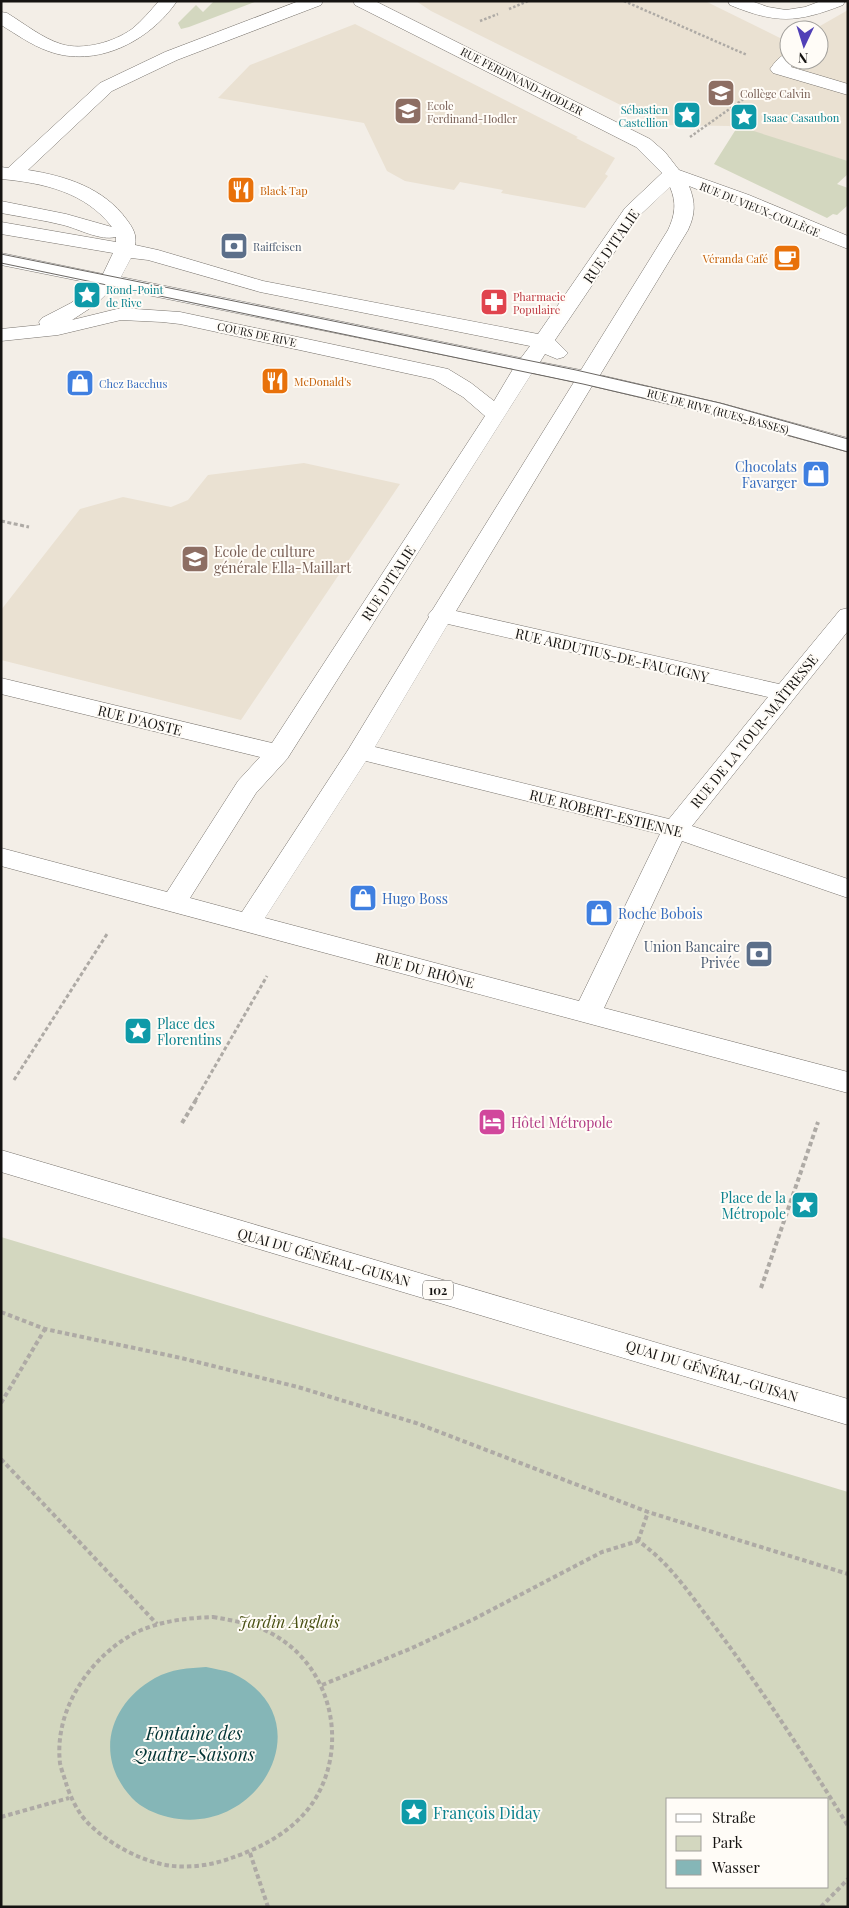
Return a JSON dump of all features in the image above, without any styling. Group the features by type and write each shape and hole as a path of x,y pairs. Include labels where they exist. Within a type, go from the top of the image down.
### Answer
{"street":[{"path":"1,17 55,48 70,52 85,52 100,48 138,32 168,1"},
{"path":"7,174 106,87 171,56 315,1"},
{"name":"RUE FERDINAND-HODLER","path":"361,1 638,139 660,157 673,174"},
{"path":"403,1 410,15 426,33"},
{"path":"736,1 781,20"},
{"path":"795,20 837,1"},
{"path":"100,48 171,56"},
{"path":"801,70 848,90"},
{"path":"2,335 38,326 61,317 92,297 109,280 125,244 115,217 103,205 86,195 43,179 7,174"},
{"path":"249,922 360,751 574,396 587,378 683,221 684,201 673,174"},
{"name":"RUE DU VIEUX-COLLÈGE","path":"673,174 848,243"},
{"name":"RUE D'ITALIE","path":"174,902 248,787 278,753 527,366 632,212 673,174"},
{"path":"1,207 66,220 151,254 260,286 544,342 587,378"},
{"path":"1,228 71,242 125,244"},
{"name":"RUE DE RIVE (RUES-BASSES)","path":"1,258 587,378 716,409 848,445"},
{"name":"COURS DE RIVE","path":"2,335 58,329 122,314 180,318 440,374 461,384 478,396 496,415"},
{"name":"RUE DE LA TOUR-MAÎTRESSE","path":"587,1013 675,830 848,615"},
{"name":"RUE ARDUTIUS-DE-FAUCIGNY","path":"440,616 784,693"},
{"name":"RUE D'AOSTE","path":"1,686 278,753"},
{"name":"RUE ROBERT-ESTIENNE","path":"360,751 675,830 848,889"},
{"name":"RUE DU RHÔNE","path":"1,857 848,1083"},
{"name":"QUAI DU GÉNÉRAL-GUISAN","path":"1,1161 848,1412"}],"path":[{"path":"510,9 528,1"},
{"path":"624,1 779,61"},
{"path":"473,24 498,14"},
{"path":"687,138 753,93"},
{"path":"1,521 29,527"},
{"path":"14,1080 107,934"},
{"path":"182,1123 267,976"},
{"path":"761,1288 818,1122"},
{"path":"1,1312 45,1329 181,1358 325,1395 416,1423 648,1512 848,1574"},
{"path":"1,1403 45,1329"},
{"path":"1,1459 156,1624"},
{"path":"638,1541 648,1512"},
{"path":"322,1684 412,1648 474,1619 602,1552 638,1541 655,1552 672,1570 742,1660 820,1779 848,1826"},
{"path":"213,1617 240,1622 266,1630 289,1645 308,1663 322,1684 330,1707 334,1731 332,1756 324,1779 313,1802 295,1823 274,1840 250,1853 220,1862 197,1865 159,1864 131,1855 105,1841 84,1821 69,1798 60,1769 59,1740 65,1709 80,1682 100,1657 127,1638 156,1624 184,1618 213,1617"},
{"path":"1,1817 69,1798"},
{"path":"250,1853 268,1907"},
{"path":"821,1907 848,1879"}],"shaded area":[{"name":"Collège Calvin","path":"416,1 705,1 779,38 779,70 829,70 829,21 848,10 848,161 729,126 661,125 431,11"},
{"name":"Ecole Ferdinand-Hodler","path":"355,24 578,137 576,138 615,158 605,174 608,176 585,208 501,193 503,190 460,182 454,190 405,181 387,171 364,123 218,98 250,65"},
{"name":"Ecole de culture générale Ella-Maillart","path":"304,463 400,484 241,720 1,660 1,610 80,509 123,497 171,507 188,500 208,475"}],"green space":[{"path":"214,1 257,1 181,29 178,23 196,5 203,12"},
{"path":"738,126 848,161 848,174 837,184 848,188 848,205 837,215 833,214 827,218 714,164"},
{"name":"Jardin Anglais","path":"1,1237 848,1492 848,1907 1,1907"}],"water":[{"name":"Fontaine des Quatre-Saisons","path":"206,1667 232,1673 260,1693 275,1717 277,1744 270,1770 253,1793 230,1810 201,1819 168,1817 144,1808 132,1798 120,1782 113,1766 110,1749 112,1733 117,1717 126,1702 139,1689 161,1675 174,1671"}],"tram line":[{"path":"1,254 576,370 720,403 848,439"},
{"path":"1,263 583,384 712,414 848,452"}],"place":[{"name":"Collège Calvin","path":"721,93"},
{"name":"Ecole Ferdinand-Hodler","path":"408,111"},
{"name":"Sébastien Castellion","path":"687,115"},
{"name":"Isaac Casaubon","path":"744,117"},
{"name":"Black Tap","path":"241,190"},
{"name":"Raiffeisen","path":"234,246"},
{"name":"Véranda Café","path":"787,258"},
{"name":"Rond-Point de Rive","path":"87,295"},
{"name":"Pharmacie Populaire","path":"494,302"},
{"name":"McDonald's","path":"275,381"},
{"name":"Chez Bacchus","path":"80,383"},
{"name":"Chocolats Favarger","path":"816,474"},
{"name":"Ecole de culture générale Ella-Maillart","path":"195,559"},
{"name":"Hugo Boss","path":"363,898"},
{"name":"Roche Bobois","path":"599,913"},
{"name":"Union Bancaire Privée","path":"759,954"},
{"name":"Place des Florentins","path":"138,1031"},
{"name":"Hôtel Métropole","path":"492,1122"},
{"name":"Place de la Métropole","path":"805,1205"},
{"name":"François Diday","path":"414,1812"}]}
